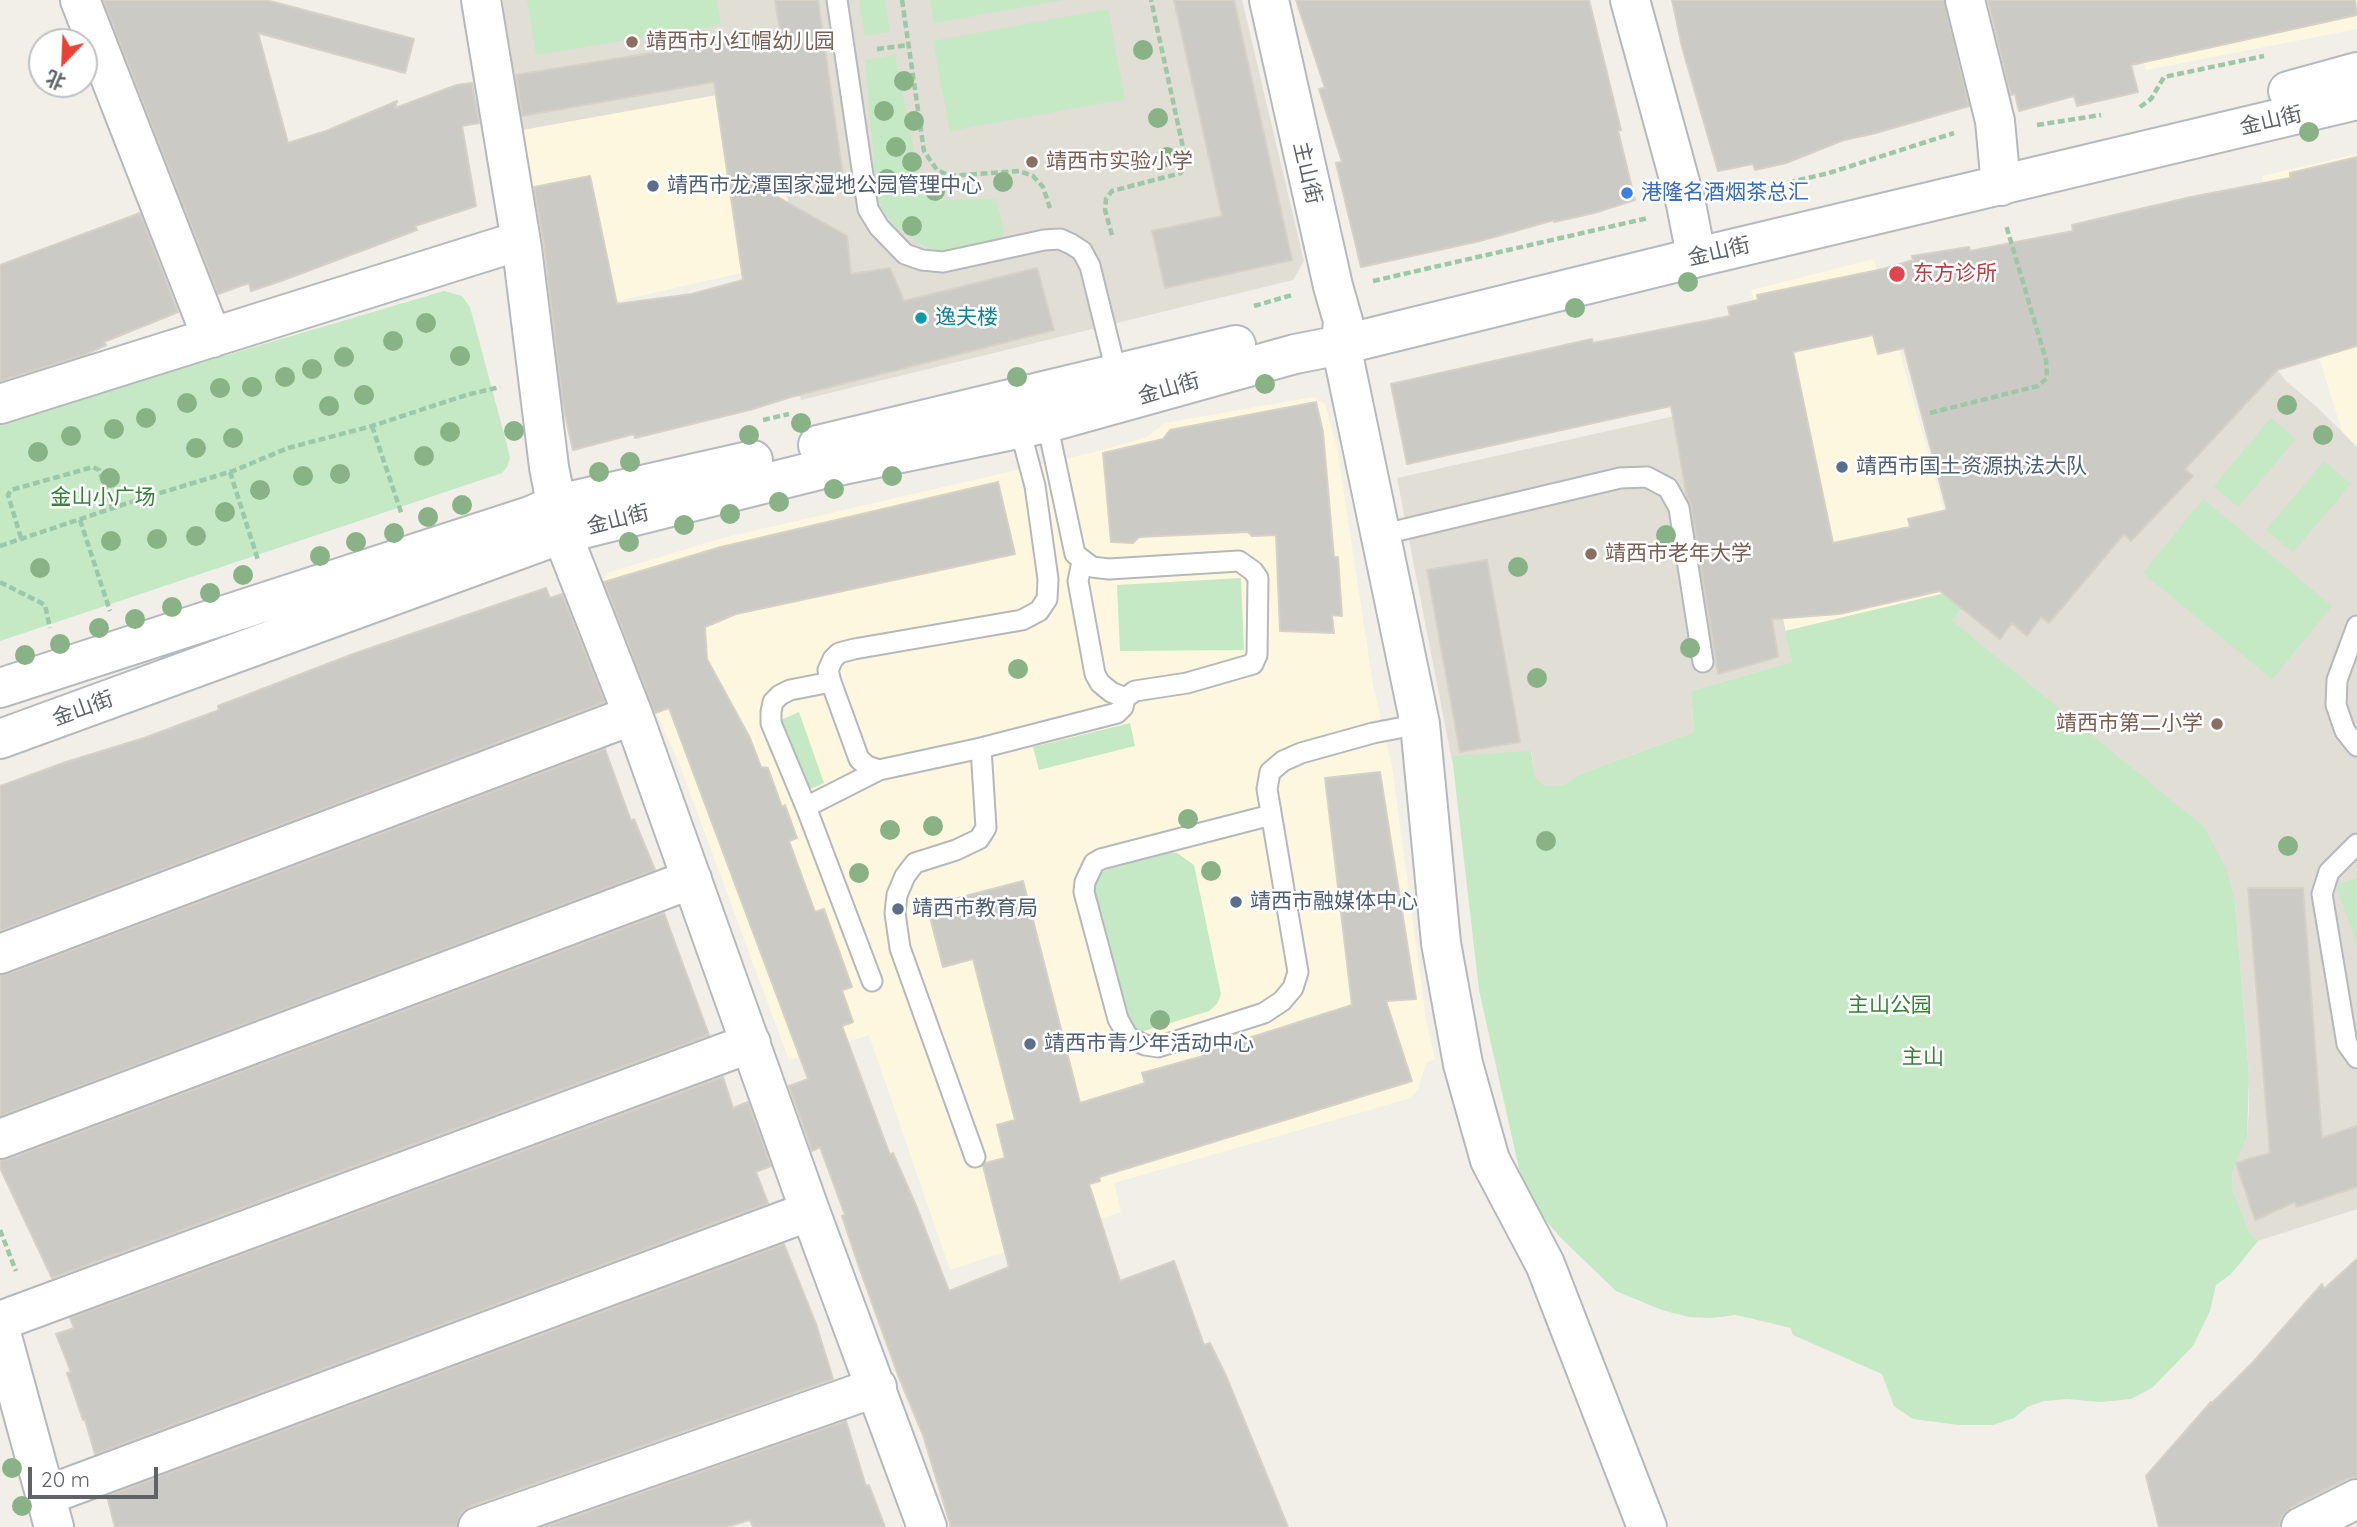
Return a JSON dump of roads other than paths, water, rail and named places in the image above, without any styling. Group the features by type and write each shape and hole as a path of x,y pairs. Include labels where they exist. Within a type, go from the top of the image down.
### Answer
{"street":[{"path":"80,0 212,338"},
{"path":"461,0 512,247 550,467 547,524"},
{"path":"481,0 512,247 518,383 528,472 547,524 633,715 810,1211 927,1527"},
{"name":"主山街","path":"1269,0 1339,317 1380,535 1420,724 1441,943 1463,1064 1490,1160 1545,1264 1647,1527"},
{"path":"1630,0 1691,234"},
{"path":"1965,0 1994,121 2001,190"},
{"name":"金山街","path":"2001,190 2357,72"},
{"name":"金山街","path":"0,688 547,524 819,470 1120,387 1295,354 1339,317 1691,234 2001,190 2357,100"},
{"path":"0,404 512,247"},
{"name":"金山街","path":"0,739 547,524"},
{"path":"0,954 633,715"},
{"path":"0,1139 692,879"},
{"path":"0,1321 751,1043"},
{"path":"0,1329 50,1512 810,1211"},
{"path":"478,1527 877,1387"},
{"path":"2301,1527 2357,1499"}],"lane":[{"path":"837,0 868,209 890,240 905,254 922,260 943,262 1044,240 1060,239 1082,251 1090,266 1120,387"},
{"path":"806,807 879,770 981,748 1117,713 1123,707 1125,698 1135,691 1187,683 1253,664 1257,655 1258,578 1253,571 1240,561 1109,569 1091,567 1082,562 1075,554 1030,410"},
{"path":"879,770 867,766 859,759 831,682 828,670 832,659 839,653 853,649 1022,620 1039,611 1047,599 1048,579 1035,486 1030,410"},
{"path":"1380,535 1619,478 1647,477 1668,488 1679,508 1703,663"},
{"path":"1082,562 1079,581 1095,674 1100,683 1111,692 1125,698"},
{"path":"2357,626 2337,680 2336,705 2345,731 2357,746"},
{"path":"831,682 790,690 780,695 773,702 771,723 872,981"},
{"path":"1271,815 1094,863 1085,882 1084,892 1118,1019 1128,1037 1145,1045 1158,1047 1264,1013 1282,1001 1293,988 1298,972 1267,789 1270,772 1283,761 1301,753 1373,733 1420,724"},
{"path":"975,1157 900,948 895,913 897,895 905,876 915,863 979,839 986,828 981,748"},
{"path":"2357,844 2329,872 2322,894 2347,1044 2357,1058"}],"place":[{"name":"靖西市小红帽幼儿园","path":"632,42"},
{"name":"靖西市实验小学","path":"1032,162"},
{"name":"靖西市龙潭国家湿地公园管理中心","path":"653,186"},
{"name":"港隆名酒烟茶总汇","path":"1627,193"},
{"name":"东方诊所","path":"1897,274"},
{"name":"逸夫楼","path":"921,318"},
{"name":"靖西市国土资源执法大队","path":"1842,467"},
{"name":"靖西市老年大学","path":"1591,554"},
{"name":"靖西市第二小学","path":"2217,724"},
{"name":"靖西市融媒体中心","path":"1236,902"},
{"name":"靖西市教育局","path":"898,909"},
{"name":"靖西市青少年活动中心","path":"1030,1044"}],"park label":[{"name":"金山小广场","path":"103,498"},
{"name":"主山公园","path":"1890,1006"},
{"name":"主山","path":"1923,1058"}]}
